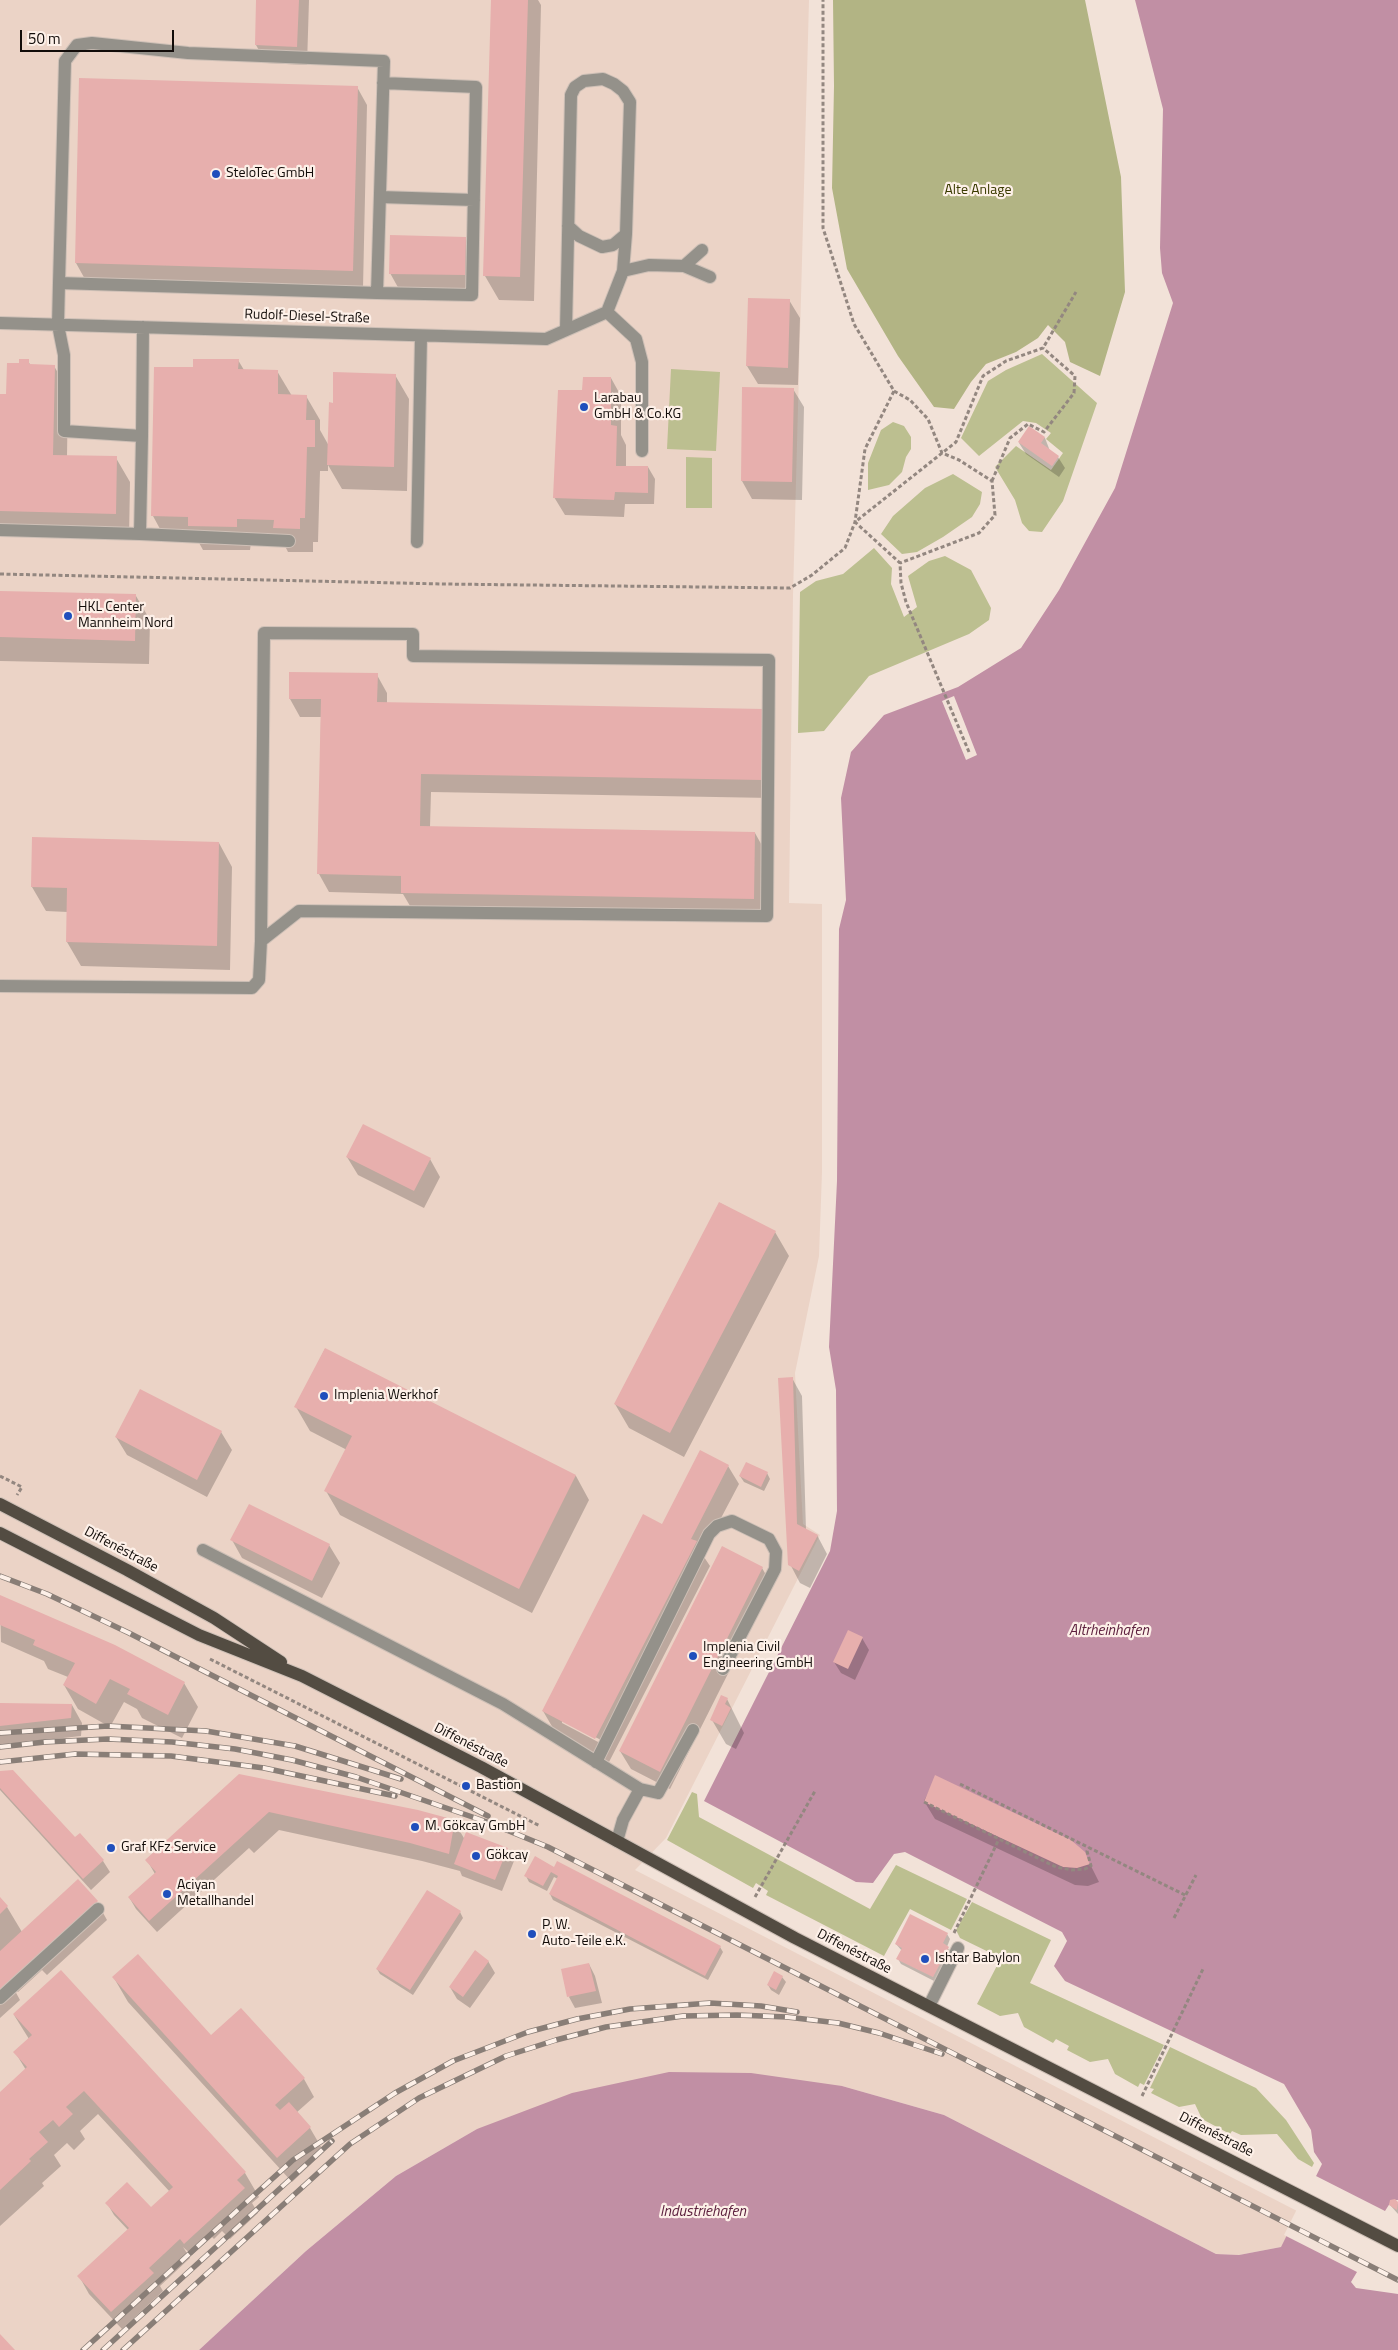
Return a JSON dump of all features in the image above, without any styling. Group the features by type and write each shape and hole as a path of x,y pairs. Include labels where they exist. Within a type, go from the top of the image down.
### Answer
{"main road":[{"name":"Diffenéstraße","path":"0,1504 214,1618 302,1676"},
{"name":"Diffenéstraße","path":"0,1533 199,1635 302,1676 481,1767 795,1938 1398,2246"}],"street":[{"path":"142,436 64,431 64,355 58,325 66,61 77,46 92,43 188,53 384,61 378,293"},
{"path":"566,330 571,95 575,87 584,81 603,79 623,91 630,102 623,271 607,312 636,339 642,362 642,451"},
{"path":"59,283 472,295 476,86 383,83"},
{"path":"380,197 474,200"},
{"path":"568,226 580,236 602,247 613,245 626,234"},
{"path":"684,266 702,250"},
{"path":"623,271 649,264 684,266 710,277"},
{"name":"Rudolf-Diesel-Straße","path":"0,324 546,339 607,312"},
{"path":"140,534 143,328"},
{"path":"416,542 421,336"},
{"path":"0,530 289,541"},
{"path":"0,986 252,988 259,980 264,633 413,634 413,656 769,660 767,916 299,911 261,941"},
{"path":"596,1762 709,1534 717,1526 732,1521 769,1539 776,1552 775,1569 723,1670"},
{"path":"203,1550 502,1704 640,1789 658,1793 693,1730"},
{"path":"617,1841 624,1820 640,1789"},
{"path":"0,1998 98,1909"},
{"path":"929,2006 958,1948"}],"path":[{"path":"823,0 823,228 854,324 894,391 910,400 928,419 942,453 959,460 992,482"},
{"path":"855,522 956,442 984,376 1006,361 1043,348 1076,292"},
{"path":"900,563 979,533 995,515 992,482 1010,438 1028,424 1044,432 1074,394 1075,376 1043,348"},
{"path":"0,574 443,584 790,588 812,575 845,548 855,522 865,449 894,391"},
{"path":"855,522 900,563 900,583 969,752"},
{"path":"0,1476 22,1487"},
{"path":"203,1656 540,1826"},
{"path":"960,1784 1185,1895"},
{"path":"755,1897 815,1790"},
{"path":"924,1802 1056,1867 1072,1870 1085,1869 1091,1866 1087,1851 1089,1848"},
{"path":"958,1948 954,1931 999,1839"},
{"path":"1174,1918 1196,1875"},
{"path":"1142,2096 1203,1970"}],"shaded area":[{"path":"0,0 809,0 793,595 789,903 822,904 822,1172 819,1256 795,1373 803,1524 820,1535 666,1838 635,1870 1299,2212 1281,2247 1239,2255 1216,2254 944,2115 842,2086 477,2129 396,2176 306,2251 199,2350 0,2350"}],"green space":[{"name":"Alte Anlage","path":"833,0 1085,0 1121,177 1125,292 1100,376 1070,362 1065,342 1048,325 1038,338 1016,352 986,364 971,382 954,409 934,407 898,356 847,269 832,188"},
{"path":"1042,354 1097,403 1063,501 1042,532 1029,531 1022,523 1015,500 995,467 1016,446 1051,470 1063,453 1046,439 1051,433 1036,423 1023,421 979,456 961,438 988,381 1006,370"},
{"path":"671,369 720,372 716,451 667,449"},
{"path":"893,422 904,426 911,437 911,449 906,457 902,472 889,485 868,490 868,463 881,430"},
{"path":"686,457 712,458 712,508 686,508"},
{"path":"953,474 982,492 980,504 972,517 917,552 902,554 881,534 893,516 925,488"},
{"path":"874,548 892,568 891,584 904,617 917,607 908,576 929,561 945,556 971,570 991,608 989,620 969,634 869,676 824,731 798,733 800,592 816,581 843,574"},
{"path":"692,1792 697,1794 699,1817 870,1909 896,1865 967,1899 951,1930 910,1909 884,1956 766,1895 768,1891 756,1883 753,1888 667,1840"},
{"path":"972,1902 1051,1940 1030,1983 1164,2045 1144,2085 1140,2083 1138,2087 1115,2074 1108,2059 1090,2062 1067,2050 1069,2046 1056,2039 1053,2043 1024,2027 1018,2013 1000,2016 977,2004 1001,1958 960,1938 956,1930"},
{"path":"1170,2047 1256,2088 1286,2120 1314,2163 1312,2167 1298,2159 1277,2134 1241,2135 1232,2131 1230,2134 1202,2119 1195,2104 1179,2107 1151,2093 1154,2089 1150,2088"}],"water":[{"name":"Altrheinhafen","path":"1135,0 1398,0 1398,2350 199,2350 306,2251 396,2176 477,2129 572,2093 669,2072 751,2073 842,2086 944,2115 1216,2254 1239,2255 1281,2247 1322,2164 1314,2152 1311,2130 1284,2084 1065,1981 1054,1966 1067,1941 1062,1932 905,1852 894,1854 873,1883 856,1882 704,1801 830,1551 837,1511 836,1390 829,1347 837,1181 839,929 846,900 841,798 851,752 884,715 958,687 1021,648 1059,590 1115,488 1173,303 1162,273 1160,248 1163,109"}],"pier":[{"path":"954,696 977,755 966,760 942,701"},
{"path":"1314,2175 1385,2211 1392,2200 1398,2200 1398,2294 1356,2288 1351,2282 1357,2272 1284,2235"}],"building":[{"path":"256,0 299,0 297,47 255,45"},
{"path":"491,0 528,0 520,277 483,276"},
{"name":"SteloTec GmbH","path":"79,78 358,86 353,271 75,263"},
{"path":"390,235 466,237 465,275 389,274"},
{"path":"748,298 790,299 788,368 746,366"},
{"path":"19,359 29,359 29,364 55,365 53,455 117,456 116,514 0,511 0,394 6,394 7,363 19,363"},
{"path":"193,359 239,359 238,369 278,370 278,394 307,395 306,420 315,420 315,447 307,447 305,518 300,518 300,529 273,528 274,520 237,519 237,527 188,526 188,517 151,516 154,367 193,367"},
{"path":"333,372 396,374 394,467 327,465 329,402 333,403"},
{"path":"583,377 611,377 611,425 617,426 616,466 648,466 648,493 615,492 614,500 553,498 558,390 582,390"},
{"path":"742,387 794,388 792,482 741,481"},
{"path":"1029,426 1045,437 1041,443 1059,456 1052,466 1018,442"},
{"name":"HKL Center Mannheim Nord","path":"0,591 136,594 135,641 0,637"},
{"path":"289,672 378,673 377,702 764,709 762,780 421,774 420,826 755,832 754,899 401,893 401,876 317,874 321,699 289,699"},
{"path":"32,837 219,842 217,946 66,942 67,888 31,887"},
{"path":"363,1124 431,1158 414,1191 346,1157"},
{"path":"719,1202 776,1231 670,1433 614,1404"},
{"path":"325,1348 576,1475 519,1589 324,1491 352,1436 294,1407"},
{"path":"793,1377 797,1524 818,1535 799,1571 788,1565 778,1378"},
{"path":"140,1389 222,1431 197,1480 115,1437"},
{"path":"700,1450 729,1465 691,1539 697,1541 595,1739 542,1711 643,1514 662,1524"},
{"path":"746,1462 768,1472 761,1487 739,1476"},
{"path":"249,1504 330,1544 312,1581 230,1540"},
{"path":"722,1546 763,1567 660,1772 619,1751"},
{"path":"0,1595 115,1645 185,1682 168,1715 127,1694 130,1689 110,1679 96,1704 63,1685 75,1663 33,1645 35,1640 0,1625"},
{"path":"848,1630 863,1637 848,1669 833,1662"},
{"path":"721,1695 728,1698 725,1704 731,1708 722,1726 710,1720"},
{"path":"0,1703 72,1704 71,1718 0,1726"},
{"path":"13,1770 75,1837 80,1833 104,1860 83,1879 0,1788 0,1771"},
{"path":"239,1774 418,1810 455,1820 449,1854 410,1843 269,1812 149,1921 128,1897 156,1872 145,1860"},
{"path":"935,1775 1071,1840 1085,1852 1090,1864 1077,1868 1063,1867 924,1802"},
{"path":"466,1832 508,1848 495,1880 454,1864"},
{"path":"535,1856 554,1867 557,1861 721,1946 705,1976 549,1894 558,1876 551,1872 543,1886 524,1876"},
{"path":"78,1879 98,1901 0,1991 0,1951"},
{"path":"427,1890 461,1911 410,1990 376,1969"},
{"path":"0,1897 8,1906 0,1914"},
{"path":"910,1914 948,1933 943,1943 949,1947 933,1977 896,1959 902,1948 895,1944"},
{"path":"475,1950 489,1961 463,1997 449,1987"},
{"path":"138,1954 211,2035 241,2008 305,2078 275,2105 280,2110 289,2102 311,2127 277,2158 112,1977"},
{"path":"589,1963 596,1991 567,1997 561,1969"},
{"path":"61,1970 246,2172 237,2180 245,2188 184,2244 180,2239 149,2268 154,2273 111,2312 77,2276 129,2228 105,2203 127,2182 151,2207 173,2187 84,2091 66,2107 73,2114 59,2127 53,2120 39,2132 48,2142 0,2190 0,2092 27,2067 13,2052 32,2035 13,2014"},
{"path":"774,1971 783,1976 776,1990 767,1985"},
{"path":"1395,2199 1398,2202 1397,2210 1389,2205 1390,2200"},
{"path":"0,2334 15,2350 0,2350"}],"railway":[{"path":"0,1576 47,1594 129,1633 488,1816"},
{"path":"0,1733 108,1726 206,1731 295,1746 401,1779"},
{"path":"0,1747 45,1742 108,1739 172,1742 235,1749 292,1760 356,1777 487,1822 548,1847 1398,2280"},
{"path":"0,1762 75,1754 171,1756 264,1768 395,1796"},
{"path":"83,2350 293,2160 395,2093 453,2061 528,2032 577,2019 630,2009 710,2003 761,2006 797,2012"},
{"path":"123,2350 350,2144 419,2098 506,2056 606,2027 683,2016 737,2015 787,2017 838,2023 879,2033 942,2054"},
{"path":"103,2350 332,2141"}],"place":[{"name":"SteloTec GmbH","path":"216,174"},
{"name":"Larabau GmbH & Co.KG","path":"584,407"},
{"name":"HKL Center Mannheim Nord","path":"68,616"},
{"name":"Implenia Werkhof","path":"324,1396"},
{"name":"Implenia Civil Engineering GmbH","path":"693,1656"},
{"name":"Bastion","path":"466,1786"},
{"name":"M. Gökcay GmbH","path":"415,1827"},
{"name":"Graf KFz Service","path":"111,1848"},
{"name":"Gökcay","path":"476,1856"},
{"name":"Aciyan Metallhandel","path":"167,1894"},
{"name":"P. W. Auto-Teile e.K.","path":"532,1934"},
{"name":"Ishtar Babylon","path":"925,1959"}],"water label":[{"name":"Industriehafen","path":"703,2212"}]}
